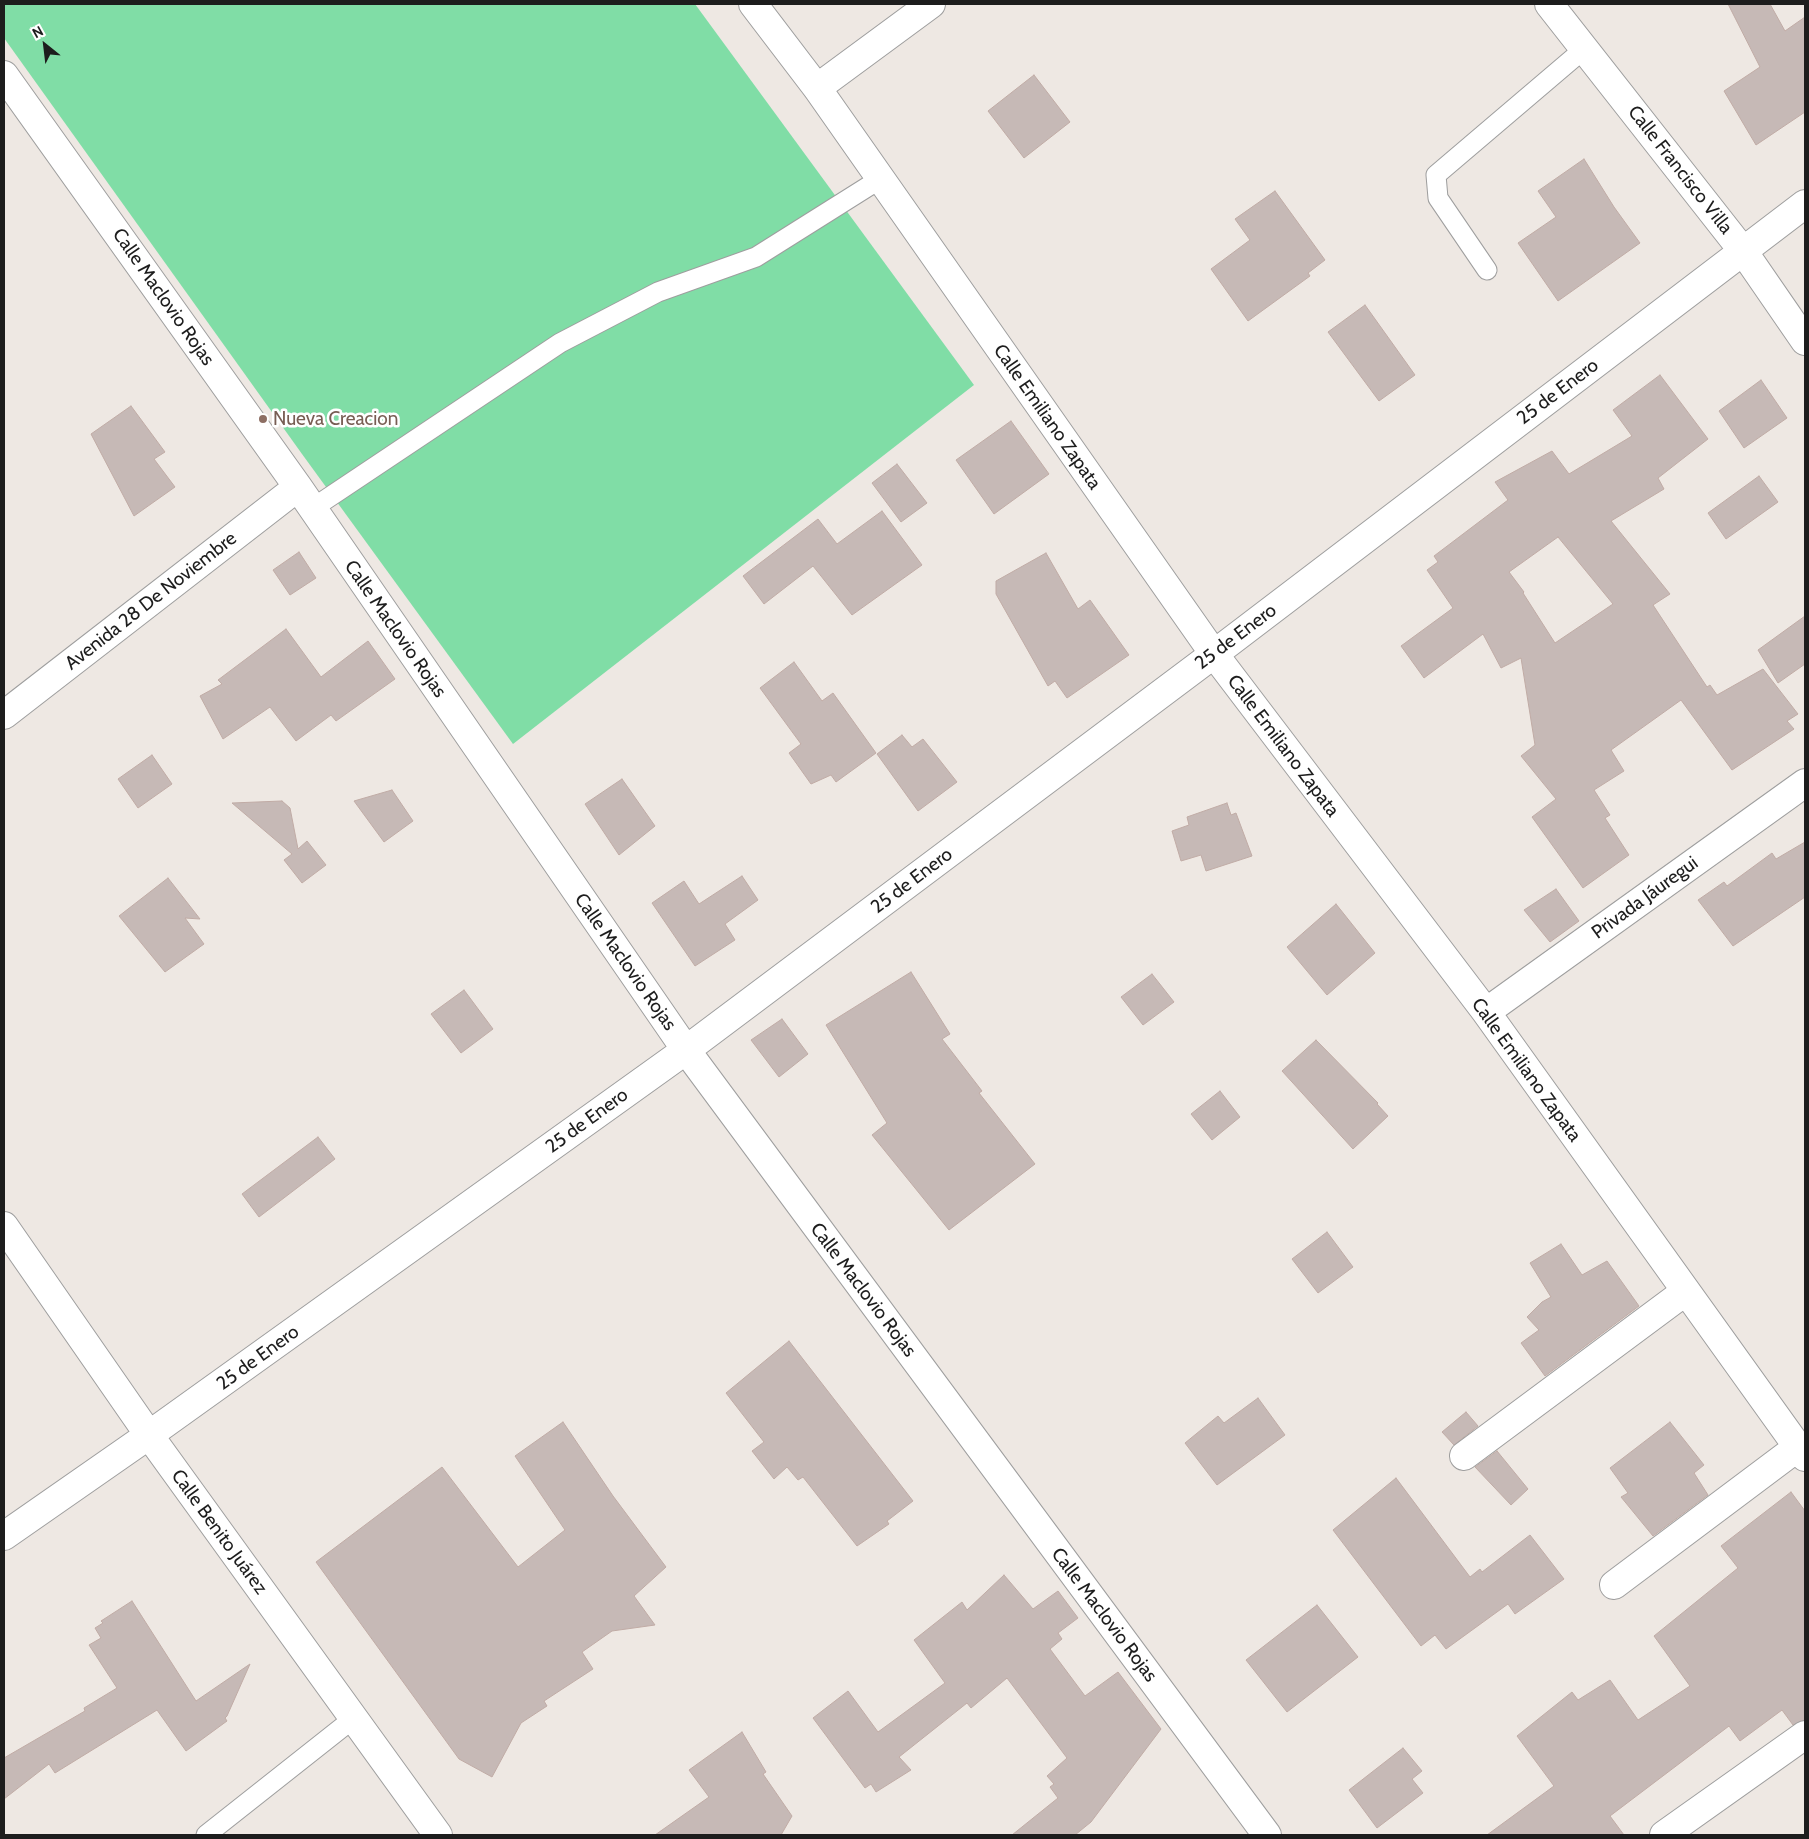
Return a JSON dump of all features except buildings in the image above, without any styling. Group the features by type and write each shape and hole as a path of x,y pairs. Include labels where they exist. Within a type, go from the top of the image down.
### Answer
{"street":[{"name":"Calle Emiliano Zapata","path":"753,4 817,88 1214,654 1486,1012 1802,1452"},
{"path":"817,88 930,4"},
{"name":"Calle Francisco Villa","path":"1549,4 1743,251 1805,341"},
{"name":"Calle Maclovio Rojas","path":"4,75 305,498 686,1050 1267,1835"},
{"name":"25 de Enero","path":"4,1536 149,1436 686,1050 1214,654 1805,204"},
{"name":"Avenida 28 De Noviembre","path":"4,715 305,498"},
{"name":"Privada Jáuregui","path":"1486,1012 1805,783"},
{"name":"Calle Benito Juárez","path":"4,1226 149,1436 438,1835"},
{"path":"1464,1456 1686,1291"},
{"path":"1614,1585 1802,1452"},
{"path":"1664,1835 1805,1735"}],"lane":[{"path":"1487,270 1438,198 1436,175 1584,49"},
{"path":"305,498 560,343 658,292 756,258 880,179"},
{"path":"206,1835 354,1718"}],"green space":[{"path":"4,4 695,4 974,385 513,744 302,454 4,38"}],"place":[{"name":"Nueva Creacion","path":"263,419"}]}
